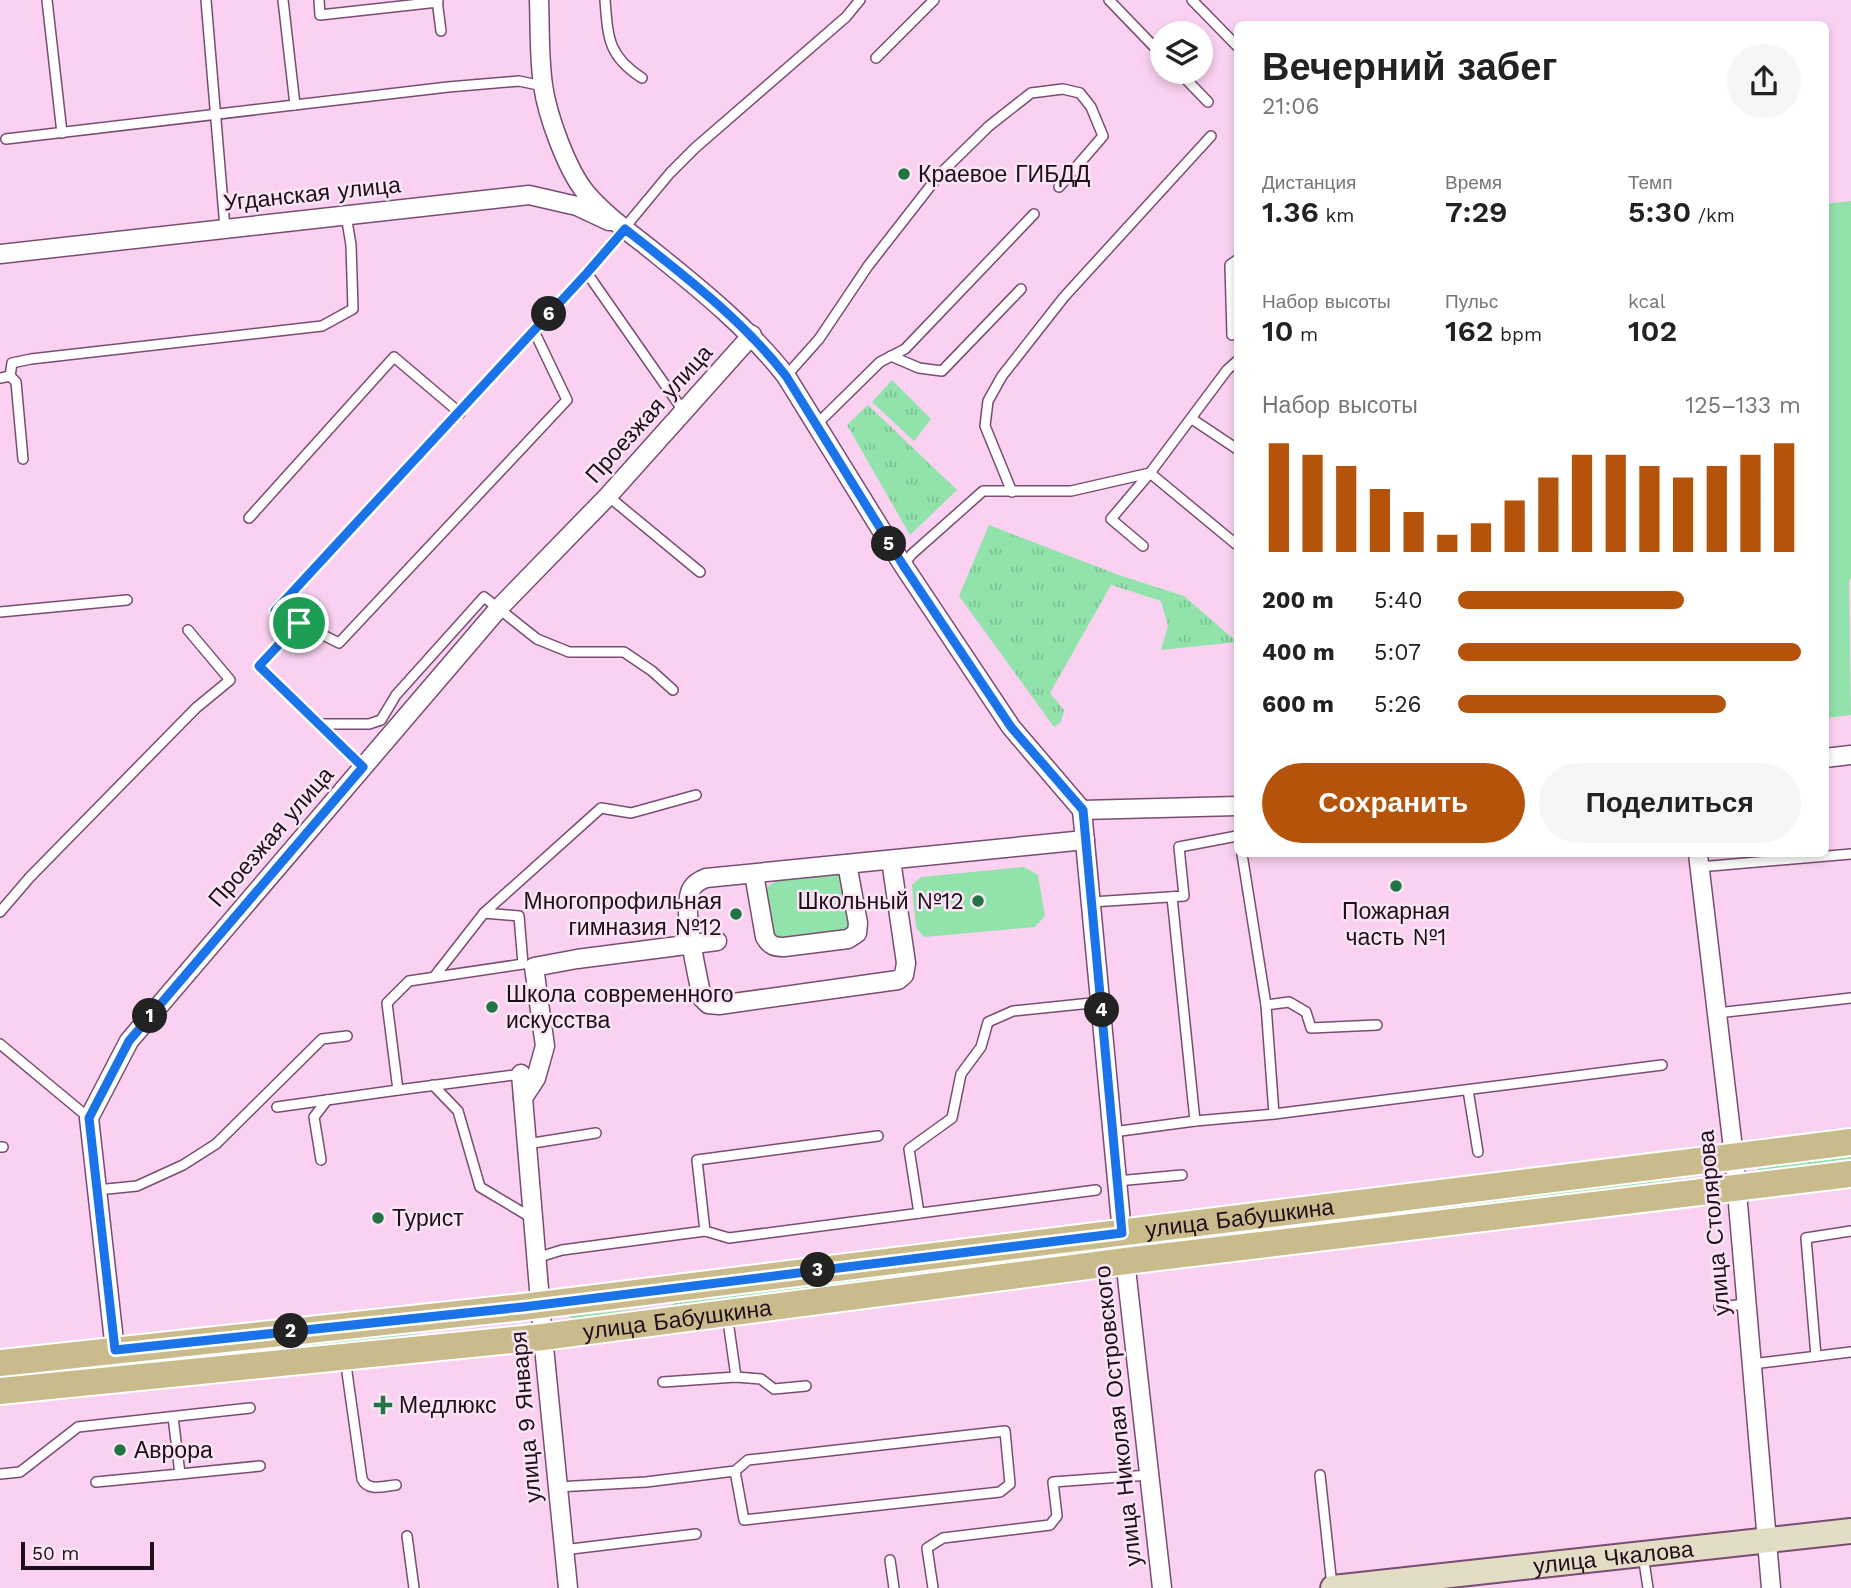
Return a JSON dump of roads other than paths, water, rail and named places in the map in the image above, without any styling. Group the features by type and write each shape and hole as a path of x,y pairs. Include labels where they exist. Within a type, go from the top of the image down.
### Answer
{"main road":[{"name":"улица Бабушкина","path":"0,1363 540,1304 1851,1142"},
{"name":"улица Бабушкина","path":"0,1391 543,1337 1126,1261 1851,1174"},
{"name":"улица Чкалова","path":"1333,1588 1851,1531"}],"street":[{"path":"539,0 543,86 559,142 586,193 751,335 786,376 903,565 1011,727 1083,810 1234,806"},
{"name":"Угданская улица","path":"0,254 529,195 577,206 625,229"},
{"name":"Проезжая улица","path":"89,1118 129,1041 499,608 608,496 751,335"},
{"path":"1829,758 1851,755"},
{"name":"улица Николая Островского","path":"1083,810 1122,1233 1162,1588"},
{"path":"891,860 906,963 904,975 898,980 719,1005 708,1004 702,999 691,942 687,902 691,888 706,878 1085,840"},
{"name":"улица Столярова","path":"1699,860 1734,1157 1771,1588"},
{"path":"754,874 765,937 768,943 775,947 784,947 848,939 857,933 858,923 847,864"},
{"path":"523,1098 536,1078 545,1046 534,967 717,941"},
{"name":"улица 9 Января","path":"521,1074 568,1588"},
{"path":"89,1118 115,1350"}],"lane":[{"path":"47,0 62,133"},
{"path":"206,0 225,228"},
{"path":"282,0 295,105"},
{"path":"318,0 320,15 438,1 441,32"},
{"path":"605,0 608,37 614,53 626,68 642,78"},
{"path":"534,331 567,400 339,643 275,611 587,273 670,173 695,148 846,17 860,0"},
{"path":"876,58 934,0"},
{"path":"1109,0 1150,43"},
{"path":"1192,0 1234,43"},
{"path":"6,139 519,81 543,86"},
{"path":"1191,84 1208,102"},
{"path":"786,376 819,339 905,215 939,175 989,126 1031,93 1063,89 1080,93 1091,107 1103,136 1059,187"},
{"path":"1012,492 985,426 988,401 1002,376 1064,297 1211,136"},
{"path":"816,425 880,362 905,349 1034,214"},
{"path":"23,459 16,383 5,377 12,363 322,326 353,309 351,245 346,215"},
{"path":"1231,335 1230,265 1234,262"},
{"path":"587,273 684,412"},
{"path":"891,356 919,368 942,371 1021,289"},
{"path":"249,518 394,357 460,412"},
{"path":"1143,546 1111,519 1150,473 1234,363"},
{"path":"1192,419 1234,447"},
{"path":"903,565 983,491 1071,491 1150,473"},
{"path":"1150,473 1234,543"},
{"path":"608,496 700,572"},
{"path":"318,724 369,724 381,720 396,695 484,597 537,639 569,652 624,652 652,671 673,690"},
{"path":"0,612 127,600"},
{"path":"299,623 259,666 363,767"},
{"path":"0,912 30,877 195,708 230,680 188,630"},
{"path":"434,978 484,913 601,808 631,813 696,795"},
{"path":"1092,902 1184,896 1179,848 1234,837"},
{"path":"1829,855 1851,854"},
{"path":"1241,857 1266,1005 1274,1114"},
{"path":"1699,860 1775,857"},
{"path":"1172,897 1195,1121"},
{"path":"398,1090 387,1003 409,981 523,964 519,916 484,913"},
{"path":"1717,1013 1851,998"},
{"path":"919,1213 909,1149 952,1118 961,1074 981,1046 988,1023 1013,1011 1101,1002"},
{"path":"1266,1005 1289,1002 1306,1012 1311,1028 1377,1025"},
{"path":"97,1191 137,1186 183,1166 216,1144 322,1039 347,1036"},
{"path":"0,1044 89,1118"},
{"path":"1113,1132 1662,1065"},
{"path":"277,1107 521,1074"},
{"path":"433,1085 458,1111 480,1187 533,1219"},
{"path":"1468,1090 1478,1152"},
{"path":"321,1160 314,1117 327,1100"},
{"path":"527,1144 596,1133"},
{"path":"705,1231 697,1160 878,1136"},
{"path":"1117,1181 1182,1175"},
{"path":"536,1258 562,1250 705,1231 729,1238 1096,1191"},
{"path":"1816,1356 1806,1238 1851,1231"},
{"path":"1719,1307 1746,1304"},
{"path":"727,1313 736,1377"},
{"path":"1752,1364 1851,1352"},
{"path":"345,1356 362,1479 365,1485 370,1487 396,1485"},
{"path":"663,1382 736,1377 761,1379 774,1389 806,1386"},
{"path":"0,1475 20,1472 78,1427 250,1408"},
{"path":"173,1417 180,1474"},
{"path":"557,1487 646,1482 735,1471 748,1460 1005,1431 1010,1484 1000,1492 744,1520 735,1471"},
{"path":"96,1482 260,1466"},
{"path":"933,1588 928,1548 943,1538 1050,1525 1057,1516 1054,1482 1149,1475"},
{"path":"1320,1475 1333,1588"},
{"path":"563,1550 696,1534"},
{"path":"407,1536 414,1588"},
{"path":"1643,1553 1648,1588"},
{"path":"890,1560 894,1588"}],"place":[{"name":"Краевое ГИБДД","path":"904,174"},
{"name":"Пожарная часть №1","path":"1396,886"},
{"name":"Школьный №12","path":"978,901"},
{"name":"Многопрофильная гимназия №12","path":"736,914"},
{"name":"Школа современного искусства","path":"492,1007"},
{"name":"Турист","path":"378,1218"},
{"name":"Медлюкс","path":"383,1405"},
{"name":"Аврора","path":"120,1450"}]}
